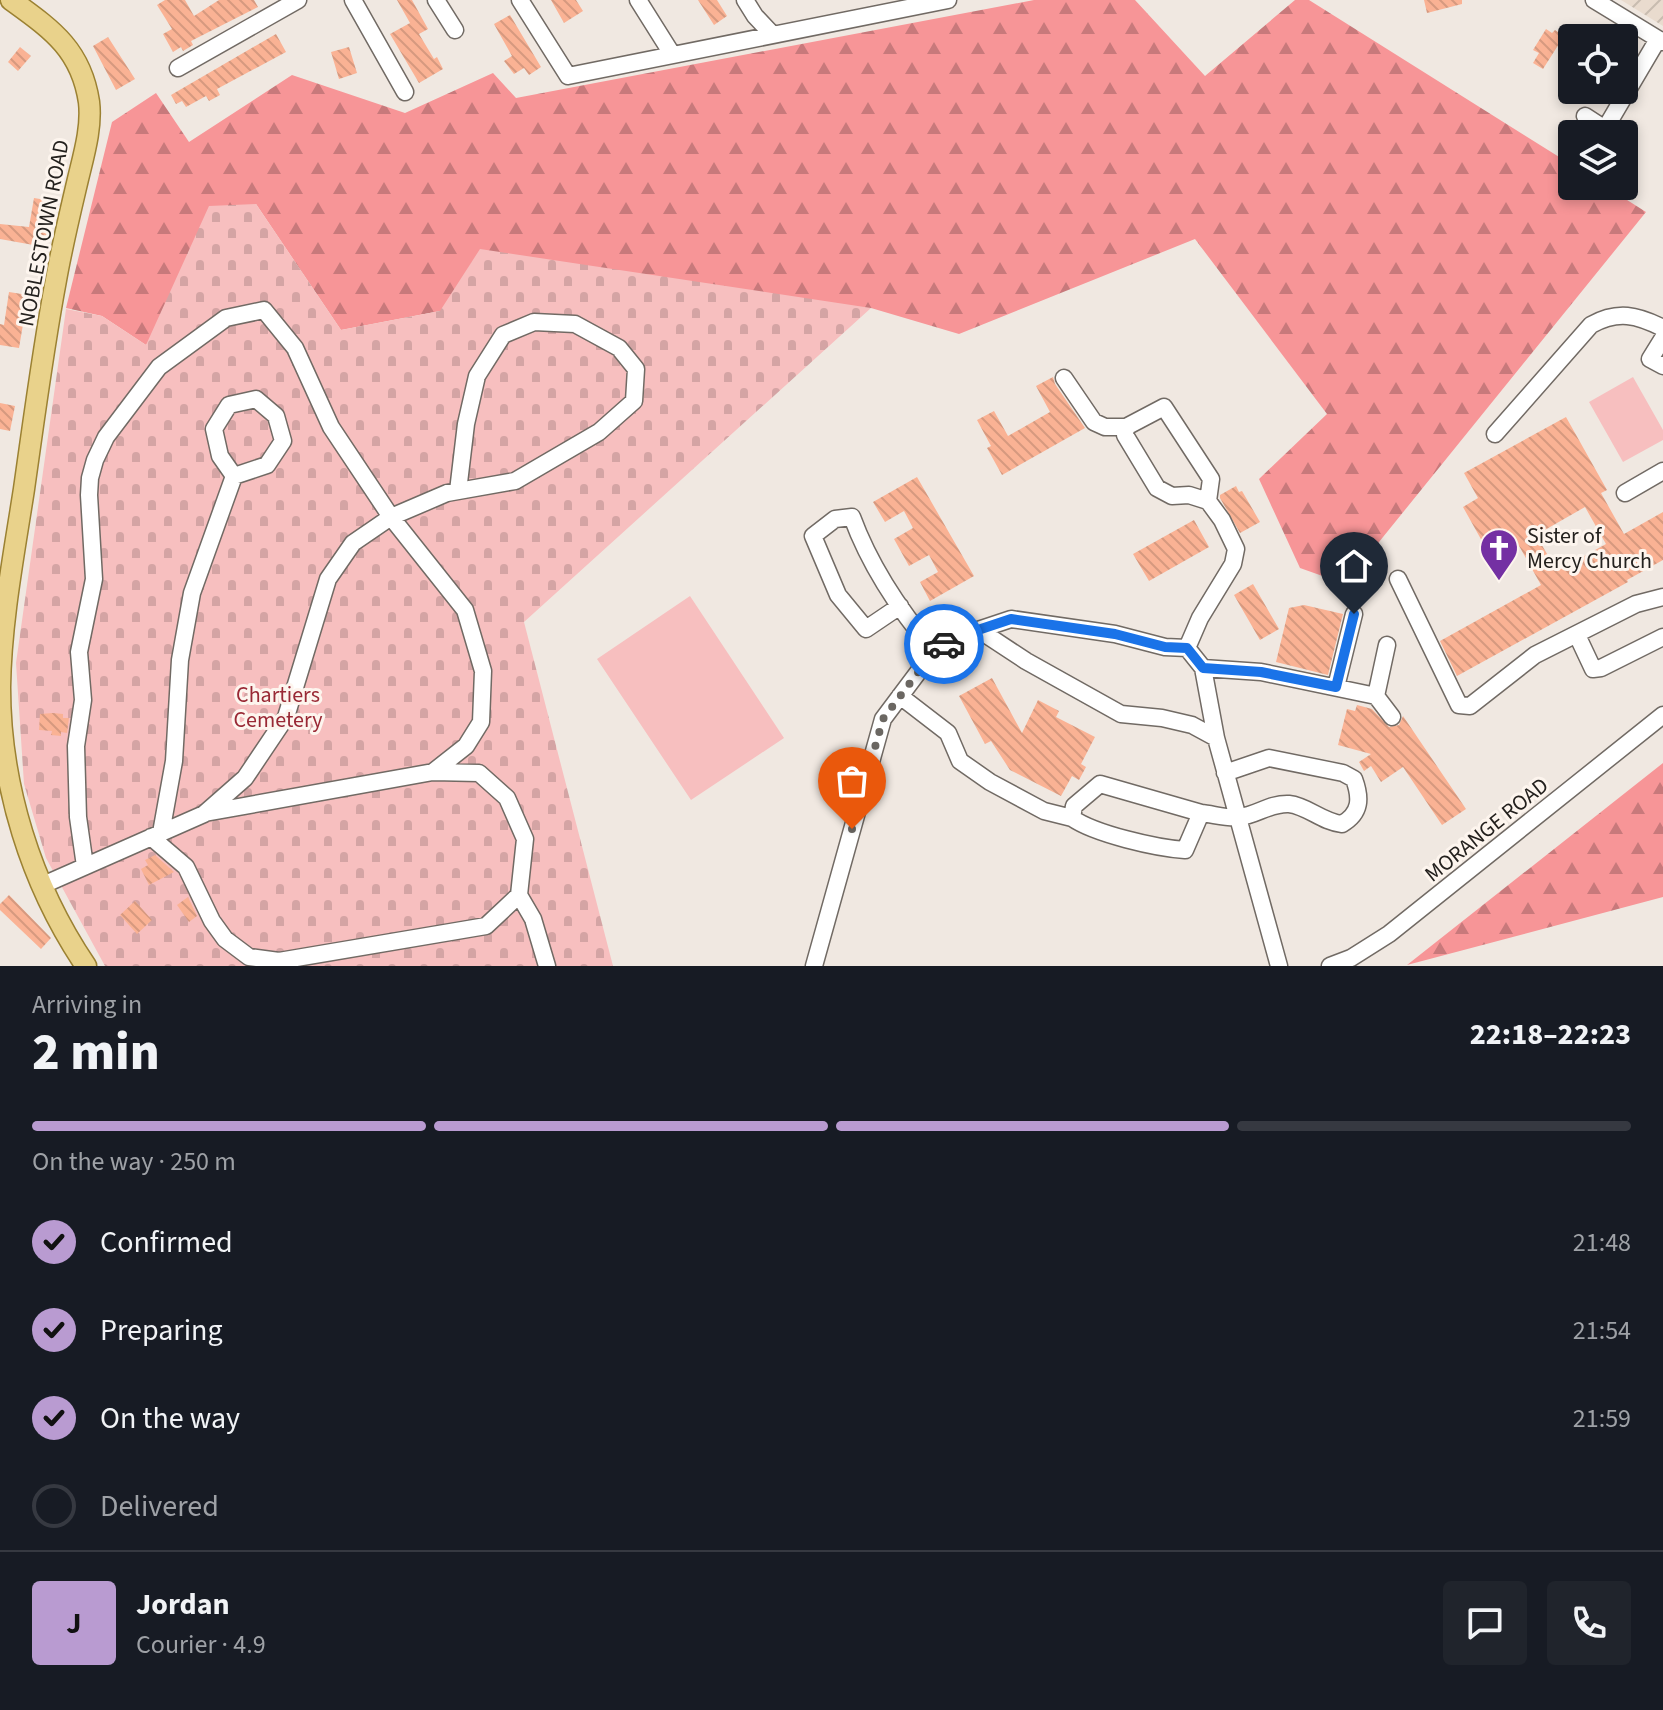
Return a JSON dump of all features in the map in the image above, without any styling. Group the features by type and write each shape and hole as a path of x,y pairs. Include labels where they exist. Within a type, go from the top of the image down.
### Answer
{"main road":[{"name":"NOBLESTOWN ROAD","path":"11,0 46,25 75,58 82,73 90,118 55,282 16,536 2,648 0,706 7,806 43,885 86,966"}],"street":[{"path":"178,68 298,0"},
{"path":"353,0 405,92"},
{"path":"436,0 455,30"},
{"path":"520,0 568,76 772,34 878,7 931,2"},
{"path":"638,0 672,54"},
{"path":"745,0 772,34"},
{"path":"1585,116 1605,129 1661,40 1594,0"},
{"path":"85,866 78,817 76,746 83,700 79,652 94,579 90,478 106,437 159,367 226,318 264,310 295,348 331,427 391,517 465,610 483,671 481,722 466,746 433,772"},
{"path":"1495,434 1591,325 1603,318 1628,314 1663,328"},
{"path":"204,814 245,778 286,717 328,579 353,543 391,517 447,493 515,481 599,432 634,401 636,369 619,348 575,324 534,322 503,335 477,376 466,424 458,491"},
{"path":"1663,338 1650,359 1663,366"},
{"path":"1064,378 1094,422 1105,427 1126,427 1164,407 1211,479 1208,501"},
{"path":"256,399 276,416 283,441 267,465 234,476 220,456 214,429 229,405 256,399"},
{"path":"1126,427 1125,435 1157,488 1172,496 1189,495 1208,501 1222,520 1236,549 1233,564 1200,618 1187,648"},
{"path":"1625,493 1663,471"},
{"path":"156,835 174,761 180,660 192,593 234,476"},
{"path":"900,606 866,629 838,595 813,536 835,519 852,517 862,542 900,606 934,651"},
{"path":"1398,579 1459,705 1470,706 1535,655 1636,604 1663,597"},
{"path":"1336,687 1354,614"},
{"path":"814,966 883,719 934,651 951,639 1016,619 1115,634 1165,647 1187,648 1203,668 1216,738 1279,966"},
{"path":"979,630 1026,661 1121,714 1192,725 1216,738"},
{"path":"1577,635 1593,669 1601,668 1663,637"},
{"path":"1376,696 1387,645"},
{"path":"1203,668 1261,672 1376,696 1392,717"},
{"path":"900,696 948,733 960,761 990,782 1044,811 1072,818 1101,831 1169,849 1185,850 1201,813"},
{"name":"MORANGE ROAD","path":"1330,966 1351,958 1389,934 1663,715"},
{"path":"466,746 479,773 507,798 525,839 519,895 533,919 547,966"},
{"path":"1072,818 1074,806 1100,784 1201,813 1239,817 1271,805 1285,804 1297,805 1331,823 1342,824 1355,814 1360,801 1354,779 1343,773 1269,758 1225,773"},
{"path":"43,885 204,814 433,772 479,773"},
{"path":"156,835 186,867 212,921 225,939 249,957 279,961 486,926 519,895"}],"shaded area":[{"path":"1621,0 1663,0 1663,26"}],"green space":[{"path":"1034,0 1135,0 1205,76 1295,0 1309,0 1558,156 1558,200 1627,200 1646,212 1345,584 1300,568 1259,479 1327,414 1195,239 959,334 871,308 440,311 341,330 256,204 146,345 102,316 66,308 112,122 156,93 189,142 292,75 405,113 493,73 516,98"},
{"name":"Chartiers Cemetery","path":"256,204 341,330 440,311 480,249 871,308 524,622 613,966 105,966 46,858 24,784 16,663 66,309 102,316 146,345 209,206"},
{"path":"1633,377 1663,430 1663,440 1623,462 1589,402"},
{"path":"690,596 784,738 691,800 597,659"},
{"path":"1663,763 1663,897 1407,965"}],"building":[{"path":"165,0 185,0 194,16 219,0 254,0 258,7 191,41 193,45 183,51 181,47 173,52 163,34 172,29 157,5"},
{"path":"397,0 412,0 428,29 419,34 443,69 419,83 390,34 410,23"},
{"path":"551,0 576,0 583,11 564,23"},
{"path":"698,0 717,0 727,16 714,25"},
{"path":"1424,0 1462,0 1462,4 1427,13"},
{"path":"510,15 541,67 529,75 524,68 514,74 504,61 512,56 494,24"},
{"path":"1546,29 1552,33 1555,30 1558,32 1558,45 1543,69 1533,63 1539,53 1533,50"},
{"path":"276,34 286,52 217,89 220,95 209,101 206,96 186,107 182,101 176,104 171,95"},
{"path":"108,37 135,79 116,90 93,46"},
{"path":"20,47 31,56 18,71 8,62"},
{"path":"349,47 357,73 339,79 331,52"},
{"path":"34,198 52,201 47,243 40,242 39,246 0,239 0,224 29,227"},
{"path":"9,292 28,295 19,348 0,345 0,324 4,325"},
{"path":"1053,377 1085,428 1002,475 987,448 991,446 977,420 994,411 1008,436 1050,412 1036,386"},
{"path":"0,403 15,406 10,431 0,429"},
{"path":"1566,417 1607,490 1601,493 1624,534 1663,512 1663,560 1457,676 1440,641 1541,585 1518,544 1492,559 1463,507 1478,498 1464,473","holes":["1585,507 1606,544 1557,571 1536,535"]},
{"path":"917,477 974,576 930,601 920,582 938,572 929,555 909,566 894,539 913,528 904,511 885,522 873,502"},
{"path":"1236,486 1260,522 1240,533 1220,498"},
{"path":"1194,520 1209,547 1149,581 1133,554"},
{"path":"1253,584 1279,629 1260,640 1234,595"},
{"path":"1304,605 1343,614 1328,675 1276,662 1289,608"},
{"path":"992,678 1022,733 1038,700 1059,711 1056,717 1095,737 1081,764 1086,767 1079,780 1072,776 1061,796 1010,770 991,741 985,744 959,696"},
{"path":"1357,705 1372,709 1389,727 1399,725 1403,716 1466,809 1442,825 1403,767 1381,782 1371,766 1364,771 1359,762 1371,754 1338,745 1347,709 1355,711"},
{"path":"53,713 69,718 67,733 51,735 52,731 39,730 40,714"},
{"path":"155,855 174,872 149,885 141,869 148,865 145,860"},
{"path":"9,895 51,938 41,949 0,910 0,904"},
{"path":"188,897 197,916 189,922 177,905"},
{"path":"135,901 152,920 137,934 120,915"}],"way so far":[{"path":"852,829 883,719 934,651 944,644"}],"place":[{"name":"Sister of Mercy Church","path":"1499,582"}],"route":[{"path":"944,644 951,639 1016,619 1115,634 1165,647 1187,648 1203,668 1261,672 1336,687 1354,614"}]}
